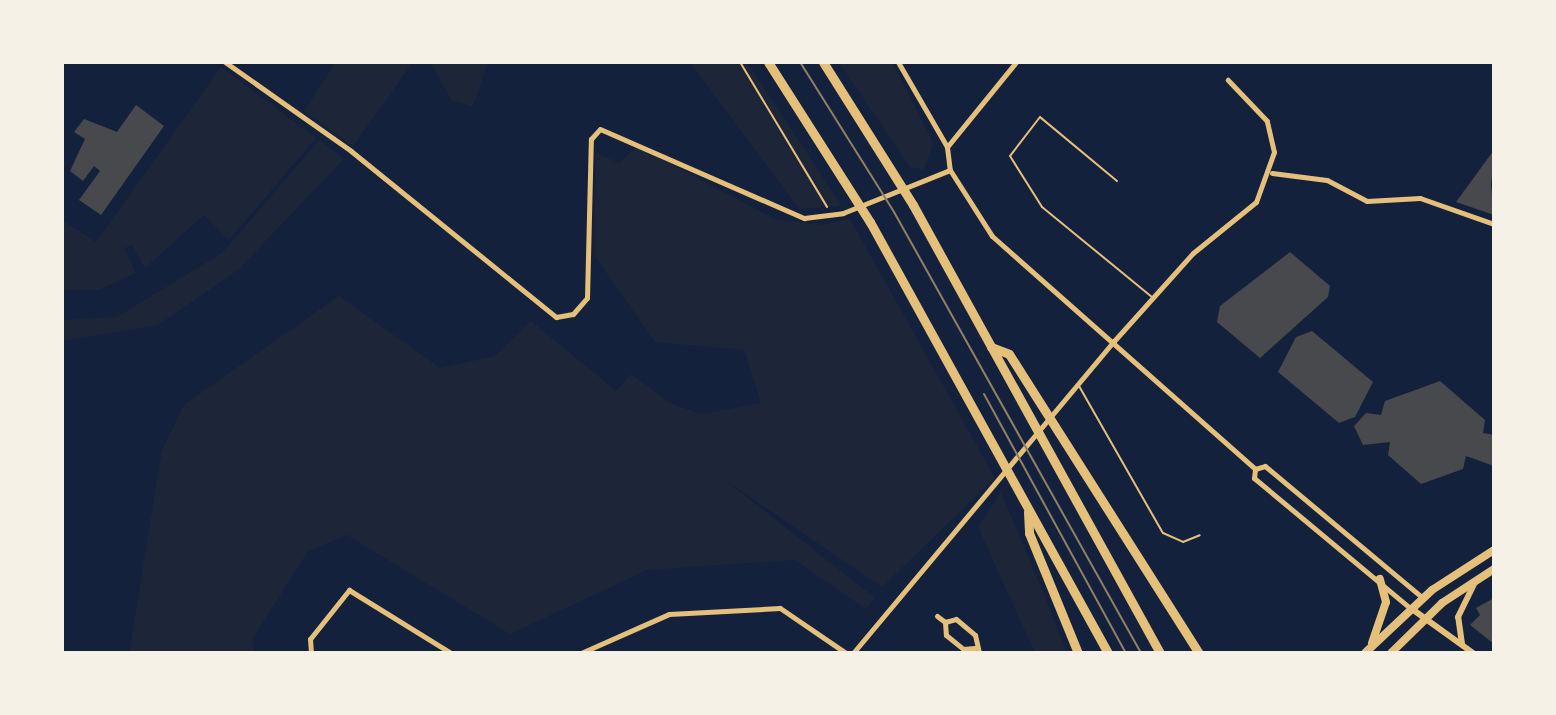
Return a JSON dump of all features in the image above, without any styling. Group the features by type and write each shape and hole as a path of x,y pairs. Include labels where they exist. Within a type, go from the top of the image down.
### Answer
{"highway":[{"path":"768,62 870,222 1108,653"},
{"path":"823,62 913,205 1160,653"},
{"path":"991,347 1009,354 1199,653"},
{"path":"1028,508 1029,533 1078,653"}],"main road":[{"path":"1368,650 1423,598 1494,550"},
{"path":"1391,653 1430,616 1494,569"},
{"path":"1368,650 1386,602 1380,579"}],"street":[{"path":"225,62 351,151 556,317 573,314 587,298 591,139 600,129 787,215 831,215 950,170"},
{"path":"898,62 947,147 950,170 992,236 1255,469"},
{"path":"947,147 1016,62"},
{"path":"853,653 1114,341 1154,297 1256,202 1272,173 1267,121 1228,80"},
{"path":"1272,173 1327,180 1367,201 1417,197 1494,224"},
{"path":"1255,469 1265,466 1423,598 1430,616"},
{"path":"1255,469 1254,478 1380,579 1411,609 1430,616 1473,653"},
{"path":"1462,644 1458,617 1478,578"},
{"path":"311,653 310,639 349,590 451,653"},
{"path":"581,653 669,614 780,608 846,653"},
{"path":"937,616 945,622 946,635 963,649 977,650 975,635 954,618 945,622"}],"lane":[{"path":"1117,181 1040,117 1010,156 1042,207 1154,297"},
{"path":"1078,385 1163,533 1183,542 1200,535"}],"path":[{"path":"740,62 831,215"}],"shaded area":[{"path":"336,62 413,62 353,146 304,111"},
{"path":"430,62 488,62 473,106 452,101"},
{"path":"690,62 747,62 842,206 799,209"},
{"path":"839,62 892,62 933,143 924,170 910,167"},
{"path":"221,67 316,138 229,240 204,215 145,268 132,245 124,248 136,273 99,290 62,290 62,220 96,242"},
{"path":"319,140 344,159 238,270 158,325 62,341 62,320 117,317 222,253"},
{"path":"637,146 775,219 819,225 850,219 995,478 882,587 725,480 875,598 866,609 795,560 647,570 510,634 347,535 308,551 253,638 254,653 129,653 162,450 184,405 339,296 440,368 495,356 531,321 616,391 631,374 672,404 701,414 761,403 744,350 655,342 594,255 596,153 619,163"},
{"path":"1001,492 1067,653 1035,653 978,527"}],"building":[{"path":"136,105 164,126 101,215 79,200 100,171 94,166 83,181 70,171 85,139 74,132 84,119 117,132"},
{"path":"1494,150 1491,185 1494,215 1456,202"},
{"path":"1290,252 1330,286 1328,297 1260,358 1217,322 1220,306"},
{"path":"1312,331 1373,382 1355,417 1339,423 1278,372 1296,337"},
{"path":"1440,381 1485,420 1483,433 1494,435 1494,466 1466,456 1463,469 1421,484 1388,455 1390,442 1363,445 1354,426 1366,413 1381,415 1385,401"},
{"path":"1494,598 1494,644 1470,625 1480,615 1476,608"}],"tram line":[{"path":"800,62 894,212 1141,653"},
{"path":"984,394 1126,653"}]}
